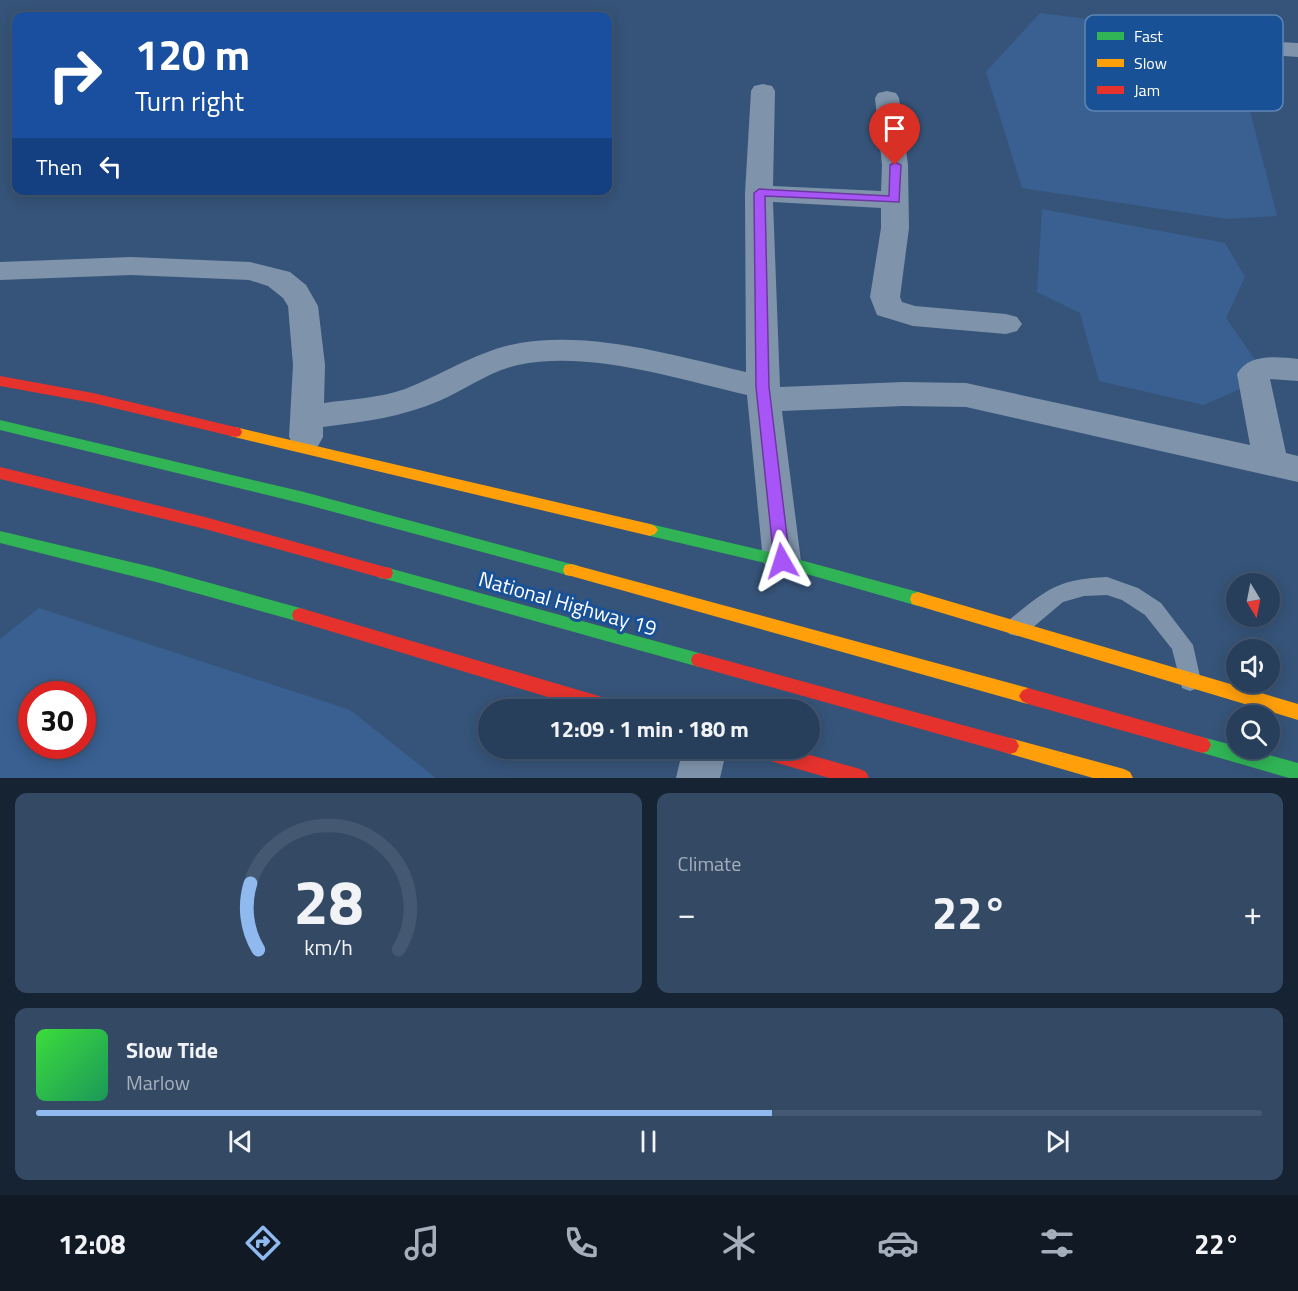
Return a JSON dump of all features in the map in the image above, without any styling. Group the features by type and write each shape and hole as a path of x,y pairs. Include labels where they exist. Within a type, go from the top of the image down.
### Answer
{"main road":[{"path":"0,381 306,432 1017,627 1298,712"},
{"path":"0,425 304,498 789,629 1298,772"},
{"name":"National Highway 19","path":"0,473 205,523 1118,777"},
{"path":"0,537 66,551 353,630 582,699"},
{"path":"792,759 860,778"}],"street":[{"path":"1283,49 1298,50"},
{"path":"763,91 759,193 763,394 782,561"},
{"path":"887,98 895,165 895,228 885,297 888,308 913,316 1006,324"},
{"path":"759,193 895,200"},
{"path":"0,271 131,266 250,271 279,279 295,292 303,306 309,365 306,432 412,399 484,364 518,354 540,351 619,357 763,394 966,395 1284,466"},
{"path":"1284,466 1253,374 1257,370 1266,369 1298,370"},
{"path":"698,778 702,759"}],"lane":[{"path":"1017,627 1056,595 1084,587 1107,586 1130,594 1153,609 1182,645 1190,681"}],"water":[{"path":"1040,13 1085,19 1085,111 1250,111 1277,216 1227,219 1022,188 986,72"},
{"path":"1042,209 1225,243 1245,277 1226,318 1267,377 1204,405 1099,381 1080,313 1037,292"},
{"path":"39,608 350,710 436,778 0,778 0,639"}],"traffic: fast":[{"path":"0,425 304,498 571,570"},
{"path":"650,530 782,561 918,599"},
{"path":"0,537 156,575 300,615"},
{"path":"385,573 699,660"},
{"path":"1202,745 1298,772"}],"traffic: slow":[{"path":"235,432 650,530"},
{"path":"571,570 1028,696"},
{"path":"918,599 1298,712"},
{"path":"1010,746 1124,778"}],"traffic: jam":[{"path":"0,381 93,398 235,432"},
{"path":"0,473 205,523 385,573"},
{"path":"300,615 582,699"},
{"path":"699,660 1010,746"},
{"path":"1028,696 1202,745"},
{"path":"792,759 860,778"}],"route":[{"path":"782,561 763,387 759,193 895,200 895,165"}]}
